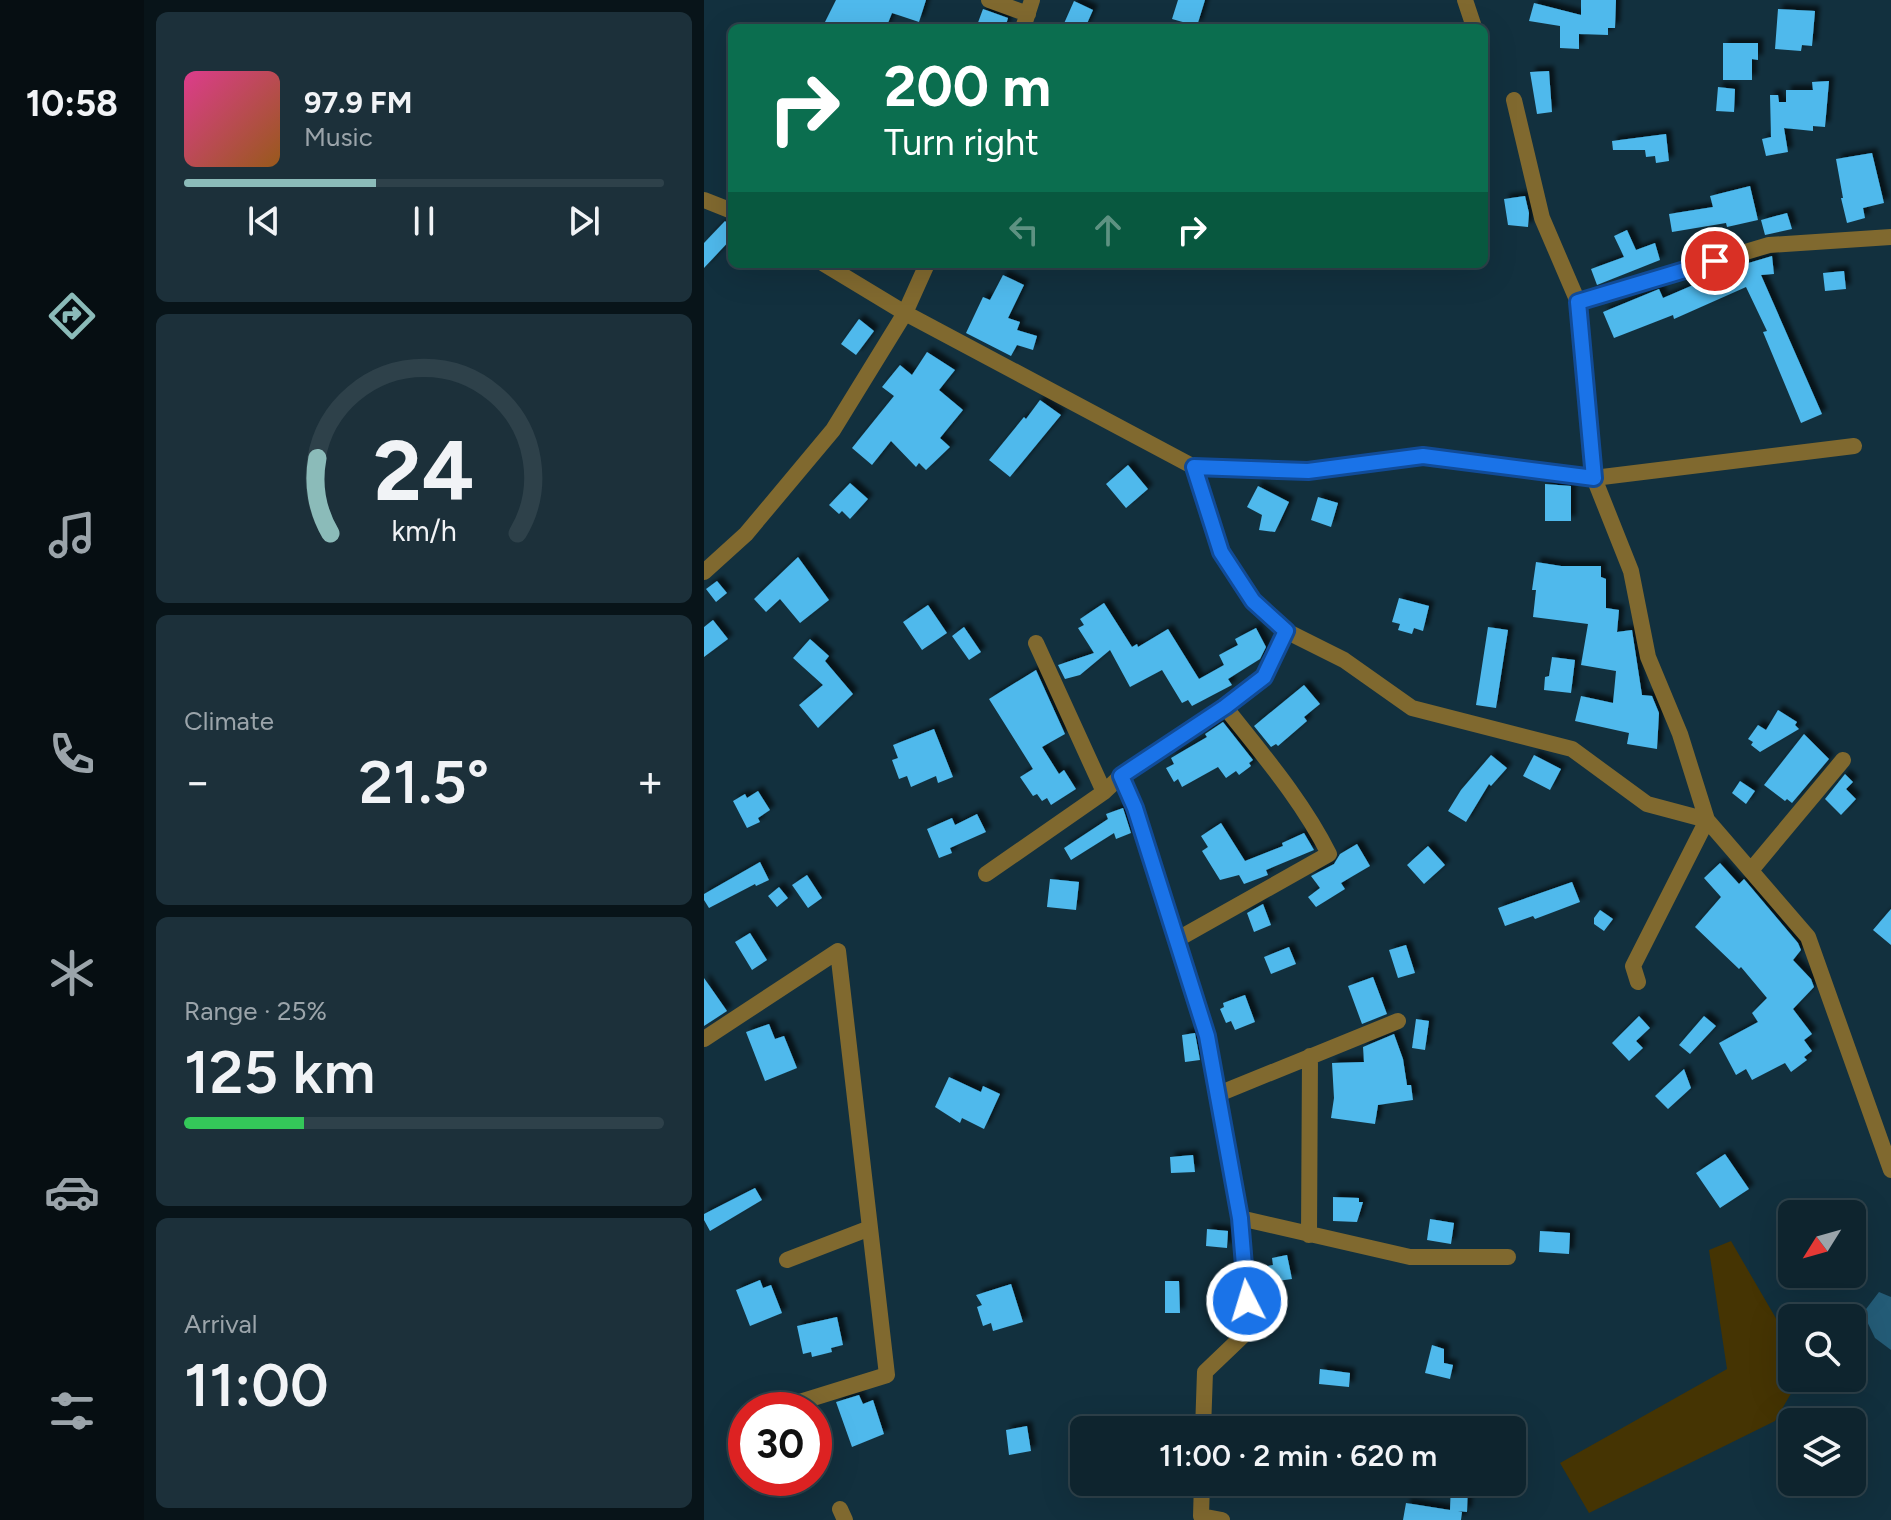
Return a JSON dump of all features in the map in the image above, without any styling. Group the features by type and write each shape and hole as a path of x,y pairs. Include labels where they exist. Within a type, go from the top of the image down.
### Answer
{"street":[{"path":"989,0 1028,14"},
{"path":"1465,0 1473,24"},
{"path":"1514,100 1542,218 1578,302 1594,478 1631,571 1648,657 1680,734 1707,820 1808,937 1891,1170"},
{"path":"704,200 728,209"},
{"path":"1578,302 1769,245 1891,237"},
{"path":"831,268 905,313 1194,467 1308,471 1423,456 1594,478 1854,446"},
{"path":"704,572 746,534 833,430 905,313 925,268"},
{"path":"1194,467 1221,552 1253,601 1286,631 1344,660 1412,708 1572,749 1647,804 1707,820"},
{"path":"986,874 1264,677 1286,631"},
{"path":"1036,643 1104,792"},
{"path":"1178,939 1329,854 1291,792 1225,707"},
{"path":"1752,869 1843,760"},
{"path":"1121,776 1135,808 1207,1036 1240,1218 1250,1329 1205,1372 1203,1416"},
{"path":"1638,982 1633,966 1707,820"},
{"path":"704,1039 838,951 887,1375 832,1392"},
{"path":"1216,1095 1398,1021"},
{"path":"1309,1235 1310,1056"},
{"path":"1240,1218 1410,1257 1508,1257"},
{"path":"787,1260 870,1228"},
{"path":"1202,1496 1201,1516 1222,1520"}],"shaded area":[{"path":"1731,1241 1778,1322 1778,1392 1792,1392 1783,1408 1778,1408 1775,1421 1589,1513 1560,1463 1727,1369 1709,1250"}],"water":[{"path":"1879,1292 1891,1297 1891,1350 1875,1338 1866,1319 1866,1309"}],"building":[{"path":"836,0 926,0 919,22 892,13 888,24 824,24"},
{"path":"1178,0 1205,0 1198,24 1172,19"},
{"path":"1581,0 1616,0 1615,28 1608,28 1608,35 1579,34 1579,49 1560,48 1560,26 1529,21 1534,3 1581,15"},
{"path":"1074,1 1093,10 1087,24 1064,24"},
{"path":"983,9 1008,18 1006,24 977,24"},
{"path":"1778,9 1815,11 1812,46 1802,45 1801,51 1775,49"},
{"path":"1723,43 1758,43 1758,60 1752,59 1752,80 1723,80"},
{"path":"1549,71 1552,112 1537,114 1530,72"},
{"path":"1829,81 1825,127 1813,126 1813,131 1784,128 1788,152 1766,156 1762,139 1771,137 1770,95 1778,95 1779,102 1786,102 1786,90 1813,90 1812,82"},
{"path":"1718,87 1735,89 1734,112 1716,111"},
{"path":"1666,134 1669,161 1656,163 1655,156 1646,157 1645,150 1613,150 1612,141"},
{"path":"1872,153 1884,203 1863,208 1865,218 1847,223 1836,159"},
{"path":"1750,186 1758,220 1727,227 1726,223 1672,232 1669,214 1713,207 1710,196"},
{"path":"1525,196 1528,227 1508,225 1504,199"},
{"path":"1787,213 1792,229 1765,235 1761,220"},
{"path":"725,221 728,224 728,242 704,268 704,243"},
{"path":"1627,230 1636,250 1655,243 1660,260 1597,285 1591,269 1624,257 1614,236"},
{"path":"1772,256 1774,274 1761,275 1822,414 1801,423 1763,332 1767,331 1746,287 1674,319 1673,315 1614,338 1603,312 1659,289 1663,298 1735,267"},
{"path":"1844,271 1846,289 1825,291 1823,273"},
{"path":"1003,275 1024,285 1008,318 1020,322 1017,330 1037,336 1033,350 1017,345 1011,356 966,333 983,297 990,300"},
{"path":"859,319 874,331 856,355 841,344"},
{"path":"927,352 955,370 939,390 963,410 940,438 950,447 926,470 919,463 916,467 891,441 872,465 852,448 894,396 882,387 900,365 912,375"},
{"path":"1040,400 1061,415 1010,477 989,460"},
{"path":"1128,465 1148,489 1126,508 1106,484"},
{"path":"850,483 868,499 850,519 829,505"},
{"path":"1545,484 1571,486 1571,521 1545,521"},
{"path":"1258,486 1289,502 1275,532 1259,530 1262,515 1247,507"},
{"path":"1318,497 1338,503 1331,527 1311,520"},
{"path":"798,557 829,600 800,623 780,599 766,612 754,599"},
{"path":"1536,562 1561,566 1601,566 1601,577 1606,579 1606,608 1619,610 1617,632 1632,630 1642,695 1652,696 1659,713 1657,749 1627,744 1629,733 1575,721 1581,696 1613,703 1616,671 1581,665 1588,624 1533,617 1536,590 1532,590"},
{"path":"717,581 727,593 716,602 706,589"},
{"path":"1399,598 1429,606 1423,631 1414,628 1412,634 1398,630 1400,624 1392,622"},
{"path":"1104,603 1132,647 1137,644 1138,647 1168,629 1199,679 1224,665 1219,655 1238,645 1235,639 1256,628 1266,647 1260,659 1228,679 1232,685 1192,706 1188,700 1182,703 1162,670 1130,687 1110,650 1080,675 1065,679 1058,665 1094,653 1078,628 1084,625 1080,619"},
{"path":"928,605 947,633 922,650 903,622"},
{"path":"713,620 728,639 704,657 704,627"},
{"path":"964,627 981,652 969,660 952,636"},
{"path":"1488,627 1508,630 1496,708 1476,705"},
{"path":"810,639 829,656 825,661 853,694 818,728 799,705 823,685 793,658"},
{"path":"1552,657 1575,660 1571,693 1544,690"},
{"path":"1036,670 1065,734 1042,747 1059,774 1064,770 1076,789 1051,805 1047,798 1042,801 1037,794 1033,796 1020,777 1033,769 989,699"},
{"path":"1304,685 1320,704 1304,717 1307,721 1278,746 1271,747 1254,726"},
{"path":"1778,710 1797,722 1795,725 1799,729 1760,752 1748,739 1758,725 1766,730"},
{"path":"1223,722 1253,760 1249,763 1251,766 1239,775 1236,771 1226,778 1218,767 1182,787 1178,779 1174,782 1166,768 1174,764 1171,758 1207,737 1205,734"},
{"path":"934,729 953,777 938,783 936,776 911,787 907,776 899,779 892,760 898,758 893,745"},
{"path":"1804,734 1829,759 1792,803 1764,785"},
{"path":"1491,755 1507,768 1491,786 1489,784 1466,822 1448,811 1461,790"},
{"path":"1534,755 1561,769 1550,790 1523,776"},
{"path":"1845,774 1853,782 1846,789 1856,799 1841,815 1825,799"},
{"path":"1740,781 1755,791 1746,804 1732,793"},
{"path":"758,791 770,810 758,818 760,822 747,828 733,801 745,794 747,798"},
{"path":"1123,808 1131,833 1116,839 1114,833 1071,860 1064,848 1108,819 1106,814"},
{"path":"977,814 986,832 950,848 952,853 939,858 927,829 952,818 955,825"},
{"path":"1221,823 1245,861 1283,846 1282,843 1304,833 1314,850 1266,870 1268,875 1244,884 1239,875 1220,880 1202,851 1208,847 1201,836"},
{"path":"1357,844 1370,866 1341,883 1345,889 1316,907 1308,897 1320,888 1311,876 1334,864 1340,854"},
{"path":"1428,846 1445,865 1424,884 1407,865"},
{"path":"760,862 769,880 709,908 704,894"},
{"path":"1720,863 1739,884 1744,879 1798,943 1801,950 1793,960 1811,979 1814,987 1793,1009 1812,1034 1804,1040 1812,1051 1804,1057 1807,1060 1791,1072 1785,1063 1752,1080 1746,1069 1736,1075 1719,1043 1758,1022 1752,1013 1767,998 1741,967 1739,969 1695,927 1721,897 1704,878"},
{"path":"807,875 822,898 808,908 792,885"},
{"path":"1050,879 1079,882 1076,910 1047,907"},
{"path":"1572,882 1580,902 1535,919 1533,916 1505,926 1498,908"},
{"path":"779,887 788,898 777,907 768,896"},
{"path":"1263,904 1271,925 1254,932 1247,913"},
{"path":"1891,909 1891,945 1873,930"},
{"path":"1600,910 1613,919 1604,931 1594,924"},
{"path":"750,933 767,960 752,970 735,942"},
{"path":"1406,945 1415,973 1398,978 1389,950"},
{"path":"1289,947 1296,964 1271,974 1264,957"},
{"path":"1373,977 1387,1014 1362,1024 1348,986"},
{"path":"704,978 727,1011 704,1026"},
{"path":"1245,995 1255,1022 1235,1030 1231,1021 1226,1023 1220,1009 1224,1007 1223,1003"},
{"path":"1639,1016 1650,1028 1636,1041 1643,1048 1629,1061 1612,1043"},
{"path":"1704,1016 1716,1026 1690,1054 1679,1045"},
{"path":"1416,1019 1429,1021 1425,1050 1412,1048"},
{"path":"769,1024 775,1039 784,1036 797,1068 765,1081 746,1032"},
{"path":"1195,1033 1200,1060 1185,1062 1182,1035"},
{"path":"1394,1034 1413,1100 1378,1105 1375,1124 1331,1118 1334,1098 1332,1063 1364,1062 1363,1047"},
{"path":"1684,1069 1691,1088 1668,1109 1655,1096"},
{"path":"949,1077 981,1092 983,1086 1000,1094 984,1129 962,1118 960,1123 935,1107"},
{"path":"1725,1154 1749,1189 1720,1208 1696,1173"},
{"path":"1193,1155 1195,1172 1171,1173 1170,1157"},
{"path":"755,1188 762,1200 710,1231 704,1214"},
{"path":"1333,1197 1359,1198 1359,1202 1363,1202 1357,1222 1333,1221"},
{"path":"1430,1219 1454,1223 1451,1244 1427,1240"},
{"path":"1207,1229 1228,1231 1227,1248 1206,1246"},
{"path":"1540,1231 1570,1233 1569,1254 1539,1252"},
{"path":"1287,1255 1292,1279 1270,1282 1267,1266 1273,1265 1272,1258"},
{"path":"760,1280 763,1288 771,1285 782,1313 750,1326 736,1290"},
{"path":"1165,1281 1179,1281 1180,1313 1165,1313"},
{"path":"1011,1284 1023,1322 993,1331 991,1323 983,1326 977,1307 982,1305 976,1295"},
{"path":"837,1317 843,1345 831,1348 832,1352 812,1357 811,1352 803,1354 797,1326"},
{"path":"1432,1345 1444,1349 1444,1363 1453,1365 1450,1379 1425,1373"},
{"path":"1320,1369 1350,1373 1349,1387 1319,1384"},
{"path":"859,1395 863,1404 873,1400 884,1434 852,1447 836,1402"},
{"path":"1027,1426 1031,1451 1009,1455 1006,1430"},
{"path":"1450,1496 1468,1496 1467,1512 1458,1511 1462,1512 1461,1520 1403,1520 1406,1503 1450,1510"}],"route":[{"path":"1247,1301 1240,1218 1207,1036 1135,808 1121,776 1225,707 1264,677 1286,631 1253,601 1221,552 1194,467 1308,471 1423,456 1594,478 1578,302 1715,261"}]}
